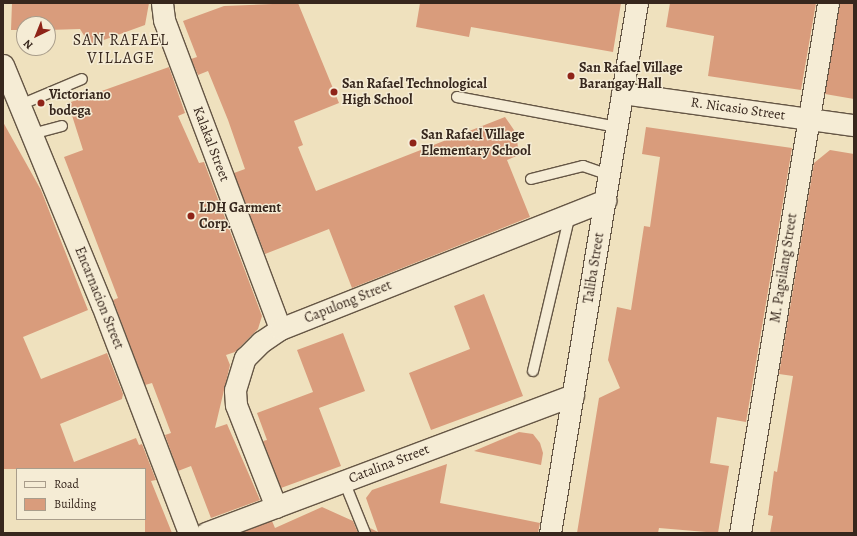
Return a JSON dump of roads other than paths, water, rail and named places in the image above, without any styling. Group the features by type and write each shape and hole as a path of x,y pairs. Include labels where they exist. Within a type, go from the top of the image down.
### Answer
{"street":[{"name":"Kalakal Street","path":"162,3 164,20 280,329"},
{"name":"Taliba Street","path":"550,533 637,3"},
{"name":"M. Pagsilang Street","path":"740,533 828,3"},
{"name":"Encarnacion Street","path":"3,65 32,134 189,533"},
{"name":"R. Nicasio Street","path":"622,93 854,125"},
{"name":"Capulong Street","path":"276,506 236,405 235,390 245,358 280,329 605,200"},
{"name":"Catalina Street","path":"206,533 573,395"}],"lane":[{"path":"20,105 82,79"},
{"path":"457,97 617,127"},
{"path":"32,134 62,126"},
{"path":"531,179 583,166 609,174"},
{"path":"534,371 570,214"},
{"path":"344,481 365,533"}],"place":[{"name":"San Rafael Village Barangay Hall","path":"571,76"},
{"name":"San Rafael Technological High School","path":"334,92"},
{"name":"Victoriano bodega","path":"41,103"},
{"name":"San Rafael Village Elementary School","path":"413,143"},
{"name":"LDH Garment Corp.","path":"191,216"}],"district":[{"name":"SAN RAFAEL VILLAGE","path":"121,49"}]}
